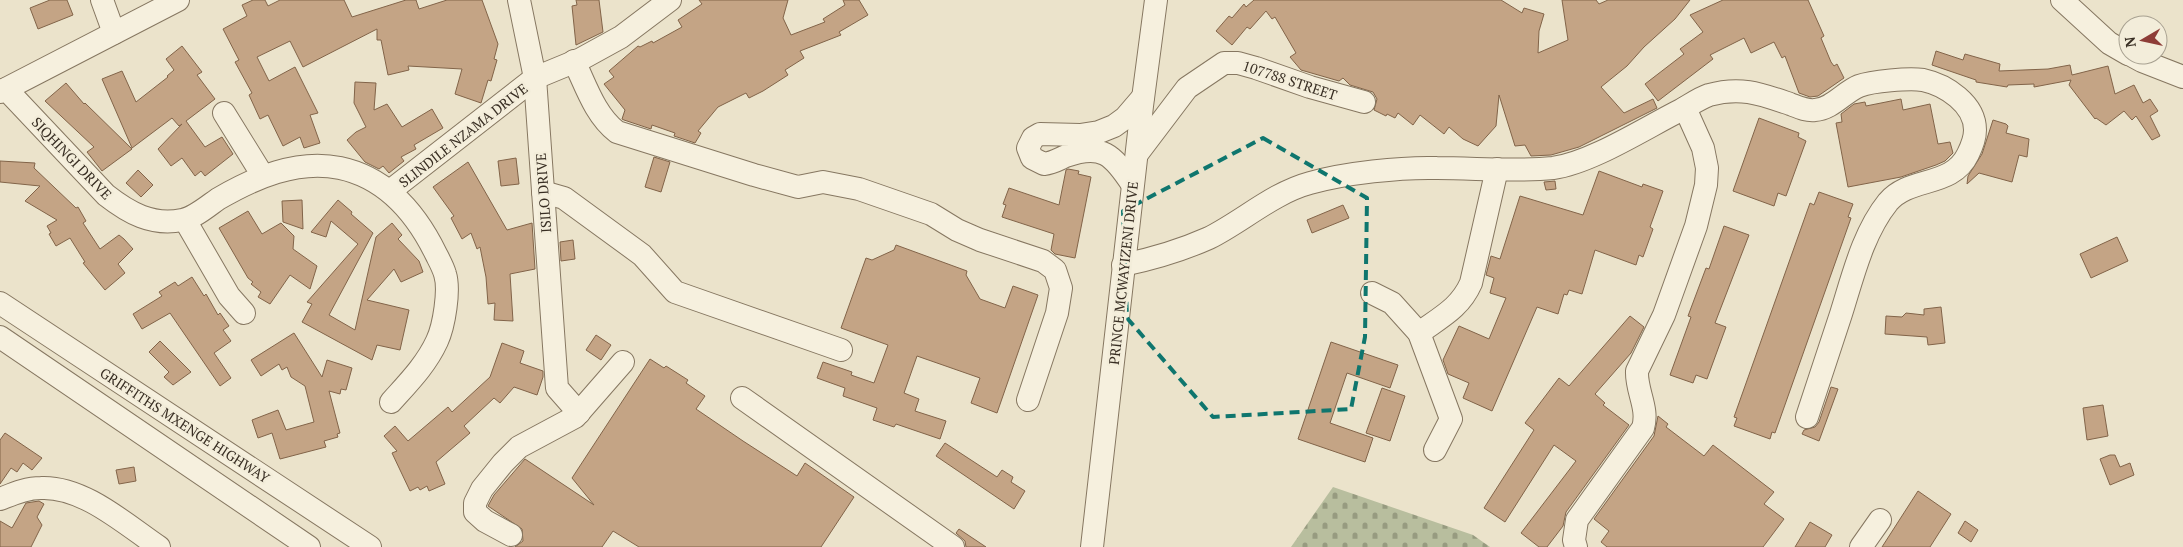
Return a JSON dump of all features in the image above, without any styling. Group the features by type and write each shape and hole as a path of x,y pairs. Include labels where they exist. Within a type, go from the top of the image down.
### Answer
{"street":[{"path":"102,0 114,33"},
{"path":"3,90 178,0"},
{"name":"ISILO DRIVE","path":"519,0 535,78 558,388 561,395 579,413"},
{"name":"SLINDILE NZAMA DRIVE","path":"390,191 535,78 621,37 670,0"},
{"name":"PRINCE MCWAYIZENI DRIVE","path":"1092,547 1132,184 1156,0"},
{"path":"2062,0 2109,43 2118,48"},
{"path":"574,61 599,113 606,123 617,132 798,187 822,182 859,189 931,214 957,230 1043,261 1055,270 1061,288 1057,313 1028,400"},
{"name":"107788 STREET","path":"1136,155 1186,88 1224,63 1238,63 1256,68 1310,87 1364,102"},
{"path":"2155,65 2183,77"},
{"path":"1124,265 1152,259 1209,238 1280,195 1313,182 1359,174 1433,168 1497,170 1555,167 1574,163 1707,96 1736,90 1754,92 1808,110 1819,110 1828,107 1860,86 1890,81 1921,80 1951,92 1970,111 1975,130 1970,150 1962,165 1945,178 1911,186 1899,192 1890,200 1880,214 1863,247 1807,417"},
{"name":"SIQHINGI DRIVE","path":"3,90 106,195 124,209 142,218 160,221 185,220 232,191 263,176 306,166 341,168 390,191 405,205 425,232 446,275 446,308 437,340 419,372 391,402"},
{"path":"1132,184 1118,163 1107,154 1094,150 1076,152 1044,164 1032,158 1028,148 1033,138 1040,134 1099,132 1114,126 1125,118 1143,97"},
{"path":"1576,547 1574,540 1578,520 1643,428 1646,418 1636,380 1637,371 1664,315 1696,226 1706,185 1707,168 1702,148 1685,108"},
{"path":"224,113 263,176"},
{"path":"1419,333 1458,305 1466,295 1471,283 1497,170"},
{"path":"543,192 564,198 642,255 675,292 841,350"},
{"path":"185,220 229,296 244,313"},
{"path":"1372,293 1392,303 1419,333 1451,419 1435,450"},
{"name":"GRIFFITHS MXENGE HIGHWAY","path":"0,302 370,547"},
{"name":"GRIFFITHS MXENGE HIGHWAY","path":"0,337 309,547"},
{"path":"511,535 485,521 475,512 475,502 482,489 519,447 558,427 579,413 623,362"},
{"path":"742,398 902,513 953,547"},
{"path":"0,499 20,491 40,488 59,489 83,496 159,547"},
{"path":"1860,547 1880,520"}],"highlighted area":[{"path":"1263,138 1367,198 1365,337 1351,409 1213,417 1127,318 1123,211"}],"green space":[{"path":"1333,487 1473,535 1490,547 1291,547"}],"building":[{"path":"50,0 67,0 73,15 38,29 30,8"},
{"path":"253,0 265,0 268,6 280,0 344,0 352,17 406,0 416,0 419,9 447,0 482,0 498,44 494,59 497,60 491,81 488,80 481,103 455,94 462,69 408,66 409,70 388,75 381,40 377,40 377,29 303,67 290,41 257,57 269,81 295,67 318,113 310,115 320,143 304,148 300,137 283,146 268,115 260,119 249,95 252,93 235,62 239,60 223,29 247,16 242,5"},
{"path":"576,0 599,0 603,32 576,45 572,6 577,5"},
{"path":"699,0 788,0 783,18 791,35 825,22 823,19 845,5 843,0 859,0 868,15 839,32 841,35 800,51 804,58 785,70 788,75 763,91 749,98 746,93 718,107 698,131 701,133 695,143 674,136 675,133 652,125 651,129 622,119 625,110 604,84 614,77 609,71 638,46 640,47 652,41 653,43 682,27 678,20 702,4"},
{"path":"1254,0 1501,0 1522,13 1524,8 1544,14 1539,31 1538,53 1568,40 1562,0 1596,0 1599,4 1608,0 1690,0 1675,19 1644,47 1627,66 1601,87 1624,113 1653,99 1657,108 1579,147 1551,155 1531,156 1525,145 1515,146 1499,95 1496,126 1478,146 1463,139 1449,127 1444,134 1420,115 1413,125 1398,113 1395,118 1374,110 1377,99 1373,92 1350,85 1343,78 1339,81 1301,70 1290,57 1296,53 1275,17 1272,19 1266,11 1250,29 1247,27 1232,45 1216,31 1229,16 1232,18 1244,4 1246,7"},
{"path":"1723,0 1808,0 1824,36 1821,38 1831,62 1834,66 1837,64 1844,78 1818,96 1810,97 1799,93 1785,56 1782,58 1774,42 1751,53 1744,38 1710,55 1713,59 1658,101 1645,84 1684,54 1680,49 1703,32 1690,15"},
{"path":"182,46 202,72 197,75 215,99 186,121 205,147 222,137 233,154 205,176 201,171 195,176 182,158 171,166 158,149 182,124 179,126 172,118 132,148 102,79 122,71 136,102 174,70 166,59"},
{"path":"1936,51 1963,60 1965,54 2000,64 1999,71 2048,69 2070,65 2072,75 2108,66 2115,94 2134,85 2143,103 2150,99 2158,111 2150,116 2160,136 2152,140 2136,116 2132,120 2124,111 2106,125 2095,119 2069,85 2071,80 2034,87 2034,84 2008,85 2007,87 1976,82 1976,80 1932,65"},
{"path":"355,82 376,83 374,110 387,104 402,127 432,109 443,128 414,145 416,149 401,157 404,161 389,173 383,166 379,169 365,162 347,140 356,132 366,127 354,103"},
{"path":"66,83 84,104 132,149 102,171 87,152 94,147 45,101"},
{"path":"1901,99 1903,110 1930,104 1938,144 1950,142 1953,153 1945,161 1901,177 1848,187 1836,123 1842,122 1841,114 1854,104 1865,102 1866,106"},
{"path":"1759,118 1799,133 1798,137 1806,141 1786,196 1778,193 1774,206 1733,191"},
{"path":"1993,120 2008,126 2006,133 2029,139 2027,157 2019,155 2012,182 1979,173 1967,184 1968,176 1982,154"},
{"path":"654,157 670,162 661,192 645,187"},
{"path":"516,158 519,184 501,186 498,161"},
{"path":"0,161 35,163 34,168 76,208 78,207 86,221 83,223 100,249 119,235 124,239 133,249 118,264 125,273 105,290 83,263 85,262 70,238 56,246 47,226 57,220 25,201 40,186 0,182"},
{"path":"468,162 507,230 532,223 535,269 510,274 513,321 494,320 495,303 488,304 486,277 480,247 477,249 471,233 462,239 451,218 454,216 433,187"},
{"path":"138,170 153,185 141,197 126,183"},
{"path":"1066,170 1079,171 1078,174 1091,177 1075,258 1055,254 1051,250 1054,234 1002,217 1006,205 1003,204 1009,188 1059,205"},
{"path":"1599,171 1642,187 1643,184 1663,191 1650,227 1653,229 1643,257 1639,255 1636,265 1595,250 1582,294 1569,290 1567,295 1564,294 1558,314 1537,307 1492,411 1463,398 1469,383 1448,374 1443,360 1459,326 1489,339 1506,298 1490,293 1494,278 1486,275 1491,256 1500,259 1520,196 1583,215"},
{"path":"1555,181 1556,189 1546,190 1544,182"},
{"path":"1819,192 1853,204 1848,217 1851,218 1775,433 1772,432 1770,439 1734,426 1737,418 1734,417 1810,203 1814,205"},
{"path":"302,200 303,229 283,222 282,201"},
{"path":"338,200 373,233 329,315 355,330 376,237 392,223 402,235 398,239 419,261 423,272 401,282 394,269 367,300 409,310 400,350 377,345 372,360 302,322 312,304 307,302 358,244 331,221 326,237 311,232"},
{"path":"1343,205 1349,218 1312,233 1307,220"},
{"path":"248,211 262,234 281,223 294,236 293,249 317,266 310,289 290,275 270,304 258,297 261,292 251,284 253,282 248,278 219,228"},
{"path":"1724,226 1749,235 1715,323 1726,327 1707,379 1696,375 1693,383 1670,375 1691,317 1688,316 1706,268 1709,269"},
{"path":"2117,237 2128,261 2091,278 2080,254"},
{"path":"573,240 575,259 561,261 560,242"},
{"path":"896,245 967,271 966,275 980,299 1005,308 1013,286 1038,295 997,413 971,403 980,378 917,356 904,393 919,399 915,411 946,421 940,439 896,424 894,427 873,420 877,408 843,396 845,388 817,378 823,362 852,372 851,375 874,383 888,345 841,328 866,258 872,260 894,250"},
{"path":"192,277 204,296 206,294 218,315 220,313 229,326 223,330 231,341 214,353 231,378 220,386 170,313 142,329 133,314 162,296 159,292 175,282 178,286"},
{"path":"1941,307 1945,343 1928,345 1927,337 1885,334 1886,316 1902,317 1906,313 1924,315 1924,309"},
{"path":"1630,316 1644,327 1631,353 1595,394 1605,403 1603,405 1629,425 1566,512 1563,526 1547,547 1539,547 1521,533 1576,461 1554,445 1505,522 1484,508 1534,430 1525,423 1559,378 1569,386"},
{"path":"294,333 322,377 327,360 352,368 346,390 341,389 340,394 329,391 340,433 337,434 338,437 324,441 326,447 280,459 272,433 258,438 252,420 278,410 286,430 314,422 305,386 291,377 287,367 282,370 279,364 261,376 251,360"},
{"path":"596,335 611,345 601,360 586,350"},
{"path":"160,341 191,372 173,385 164,377 169,372 149,352"},
{"path":"1331,342 1398,365 1390,388 1347,373 1330,423 1373,438 1365,462 1298,439"},
{"path":"502,343 524,351 520,363 543,371 537,395 514,387 500,403 494,398 464,426 470,433 436,462 445,484 429,491 427,486 420,490 418,487 410,491 392,453 397,451 384,436 395,426 408,441 448,407 452,412 490,377"},
{"path":"650,359 664,368 666,366 688,380 686,383 705,396 696,409 743,441 797,476 805,463 854,497 821,547 639,547 613,531 602,547 515,547 523,541 522,529 488,506 494,495 525,459 594,505 572,478"},
{"path":"1831,387 1838,389 1819,441 1802,434 1804,430 1815,427 1819,422"},
{"path":"1382,388 1405,396 1390,441 1366,433"},
{"path":"2103,405 2108,436 2087,440 2083,408"},
{"path":"1658,416 1668,424 1666,427 1704,456 1713,445 1774,492 1764,504 1784,519 1763,547 1607,547 1601,542 1609,531 1594,519 1654,436"},
{"path":"5,433 42,458 32,470 23,463 17,472 11,468 0,484 0,440"},
{"path":"945,443 997,477 1002,470 1013,477 1011,482 1025,491 1014,509 936,456"},
{"path":"2115,455 2120,467 2130,463 2134,475 2110,485 2100,459"},
{"path":"134,467 136,481 119,484 116,470"},
{"path":"1918,491 1951,514 1930,547 1882,547"},
{"path":"39,501 44,504 37,517 42,525 31,547 0,547 0,521 12,528 26,503"},
{"path":"1965,521 1978,530 1971,542 1958,533"},
{"path":"1810,522 1832,535 1825,547 1795,547"},
{"path":"959,529 986,547 966,547 965,541 956,533"}]}
